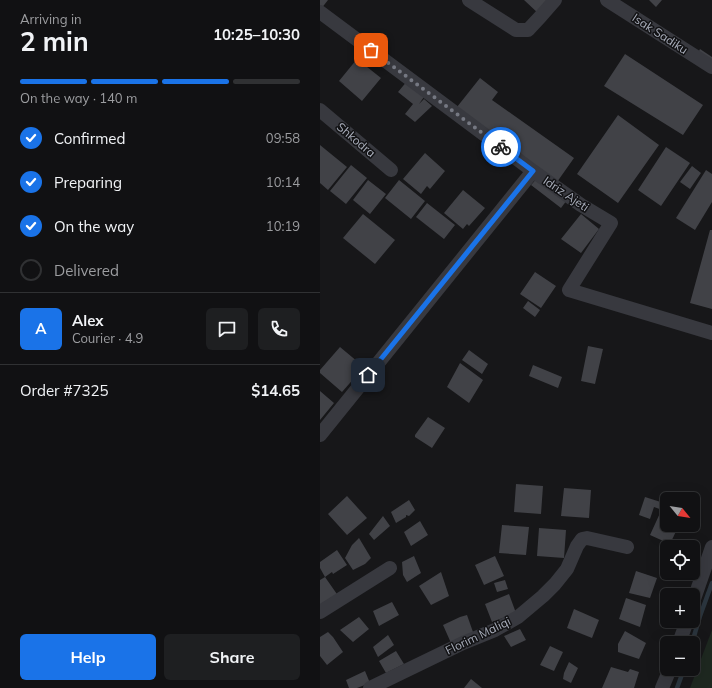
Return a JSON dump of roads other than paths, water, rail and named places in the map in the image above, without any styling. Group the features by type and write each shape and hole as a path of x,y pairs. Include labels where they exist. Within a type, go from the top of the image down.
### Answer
{"street":[{"path":"470,0 516,30 528,30 556,0"},
{"name":"Isak Sadiku","path":"607,0 712,67"},
{"name":"Idriz Ajeti","path":"320,12 533,171 581,205 611,223 569,290 712,333"},
{"name":"Shkodra","path":"320,110 391,170"},
{"path":"320,436 533,171"},
{"name":"Florim Maliqi","path":"370,688 462,643 495,630 518,617 555,584 567,569 577,546 582,539 587,538 627,547"},
{"path":"698,588 712,547"},
{"path":"320,612 390,568"},
{"path":"662,688 667,676"}],"waterway":[{"path":"694,636 712,583"},
{"path":"677,688 681,676"}]}
